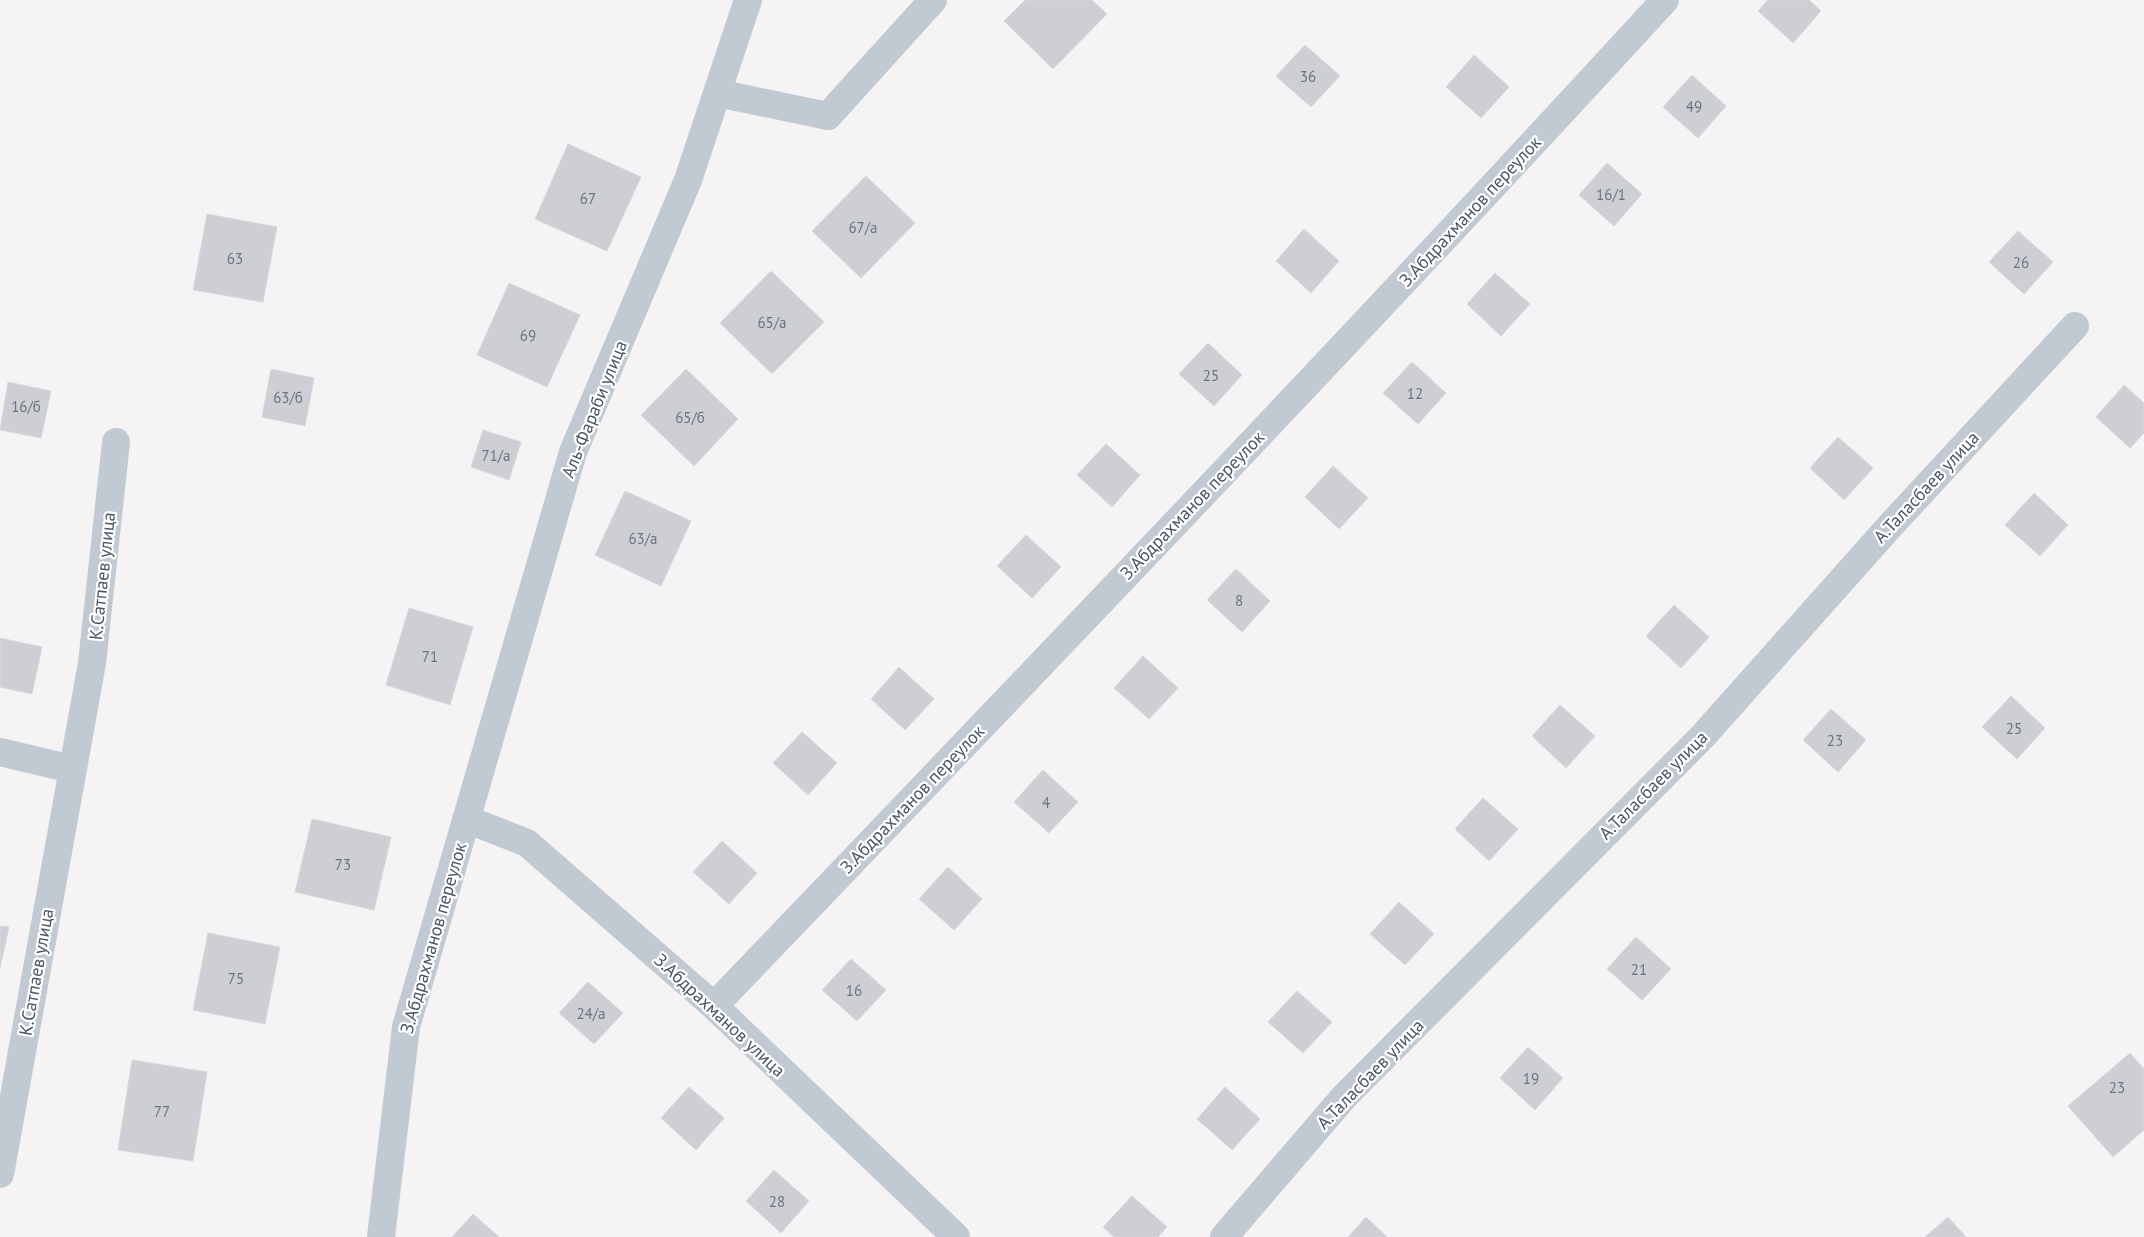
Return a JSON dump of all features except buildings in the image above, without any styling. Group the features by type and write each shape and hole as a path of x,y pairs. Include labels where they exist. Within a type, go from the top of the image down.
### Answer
{"street":[{"name":"Аль-Фараби улица","path":"466,819 573,452 688,180 748,0"},
{"path":"717,93 828,116 933,0"},
{"name":"З.Абдрахманов переулок","path":"714,1006 1199,498 1546,130 1665,0"},
{"name":"А.Таласбаев улица","path":"1224,1237 1344,1098 1703,736 1883,533 2075,326"},
{"name":"К.Сатпаев улица","path":"0,1174 92,664 116,442"},
{"path":"0,752 72,769"},
{"name":"З.Абдрахманов переулок","path":"380,1237 406,1027 466,819"},
{"name":"З.Абдрахманов улица","path":"466,819 527,843 714,1006 956,1237"}]}
